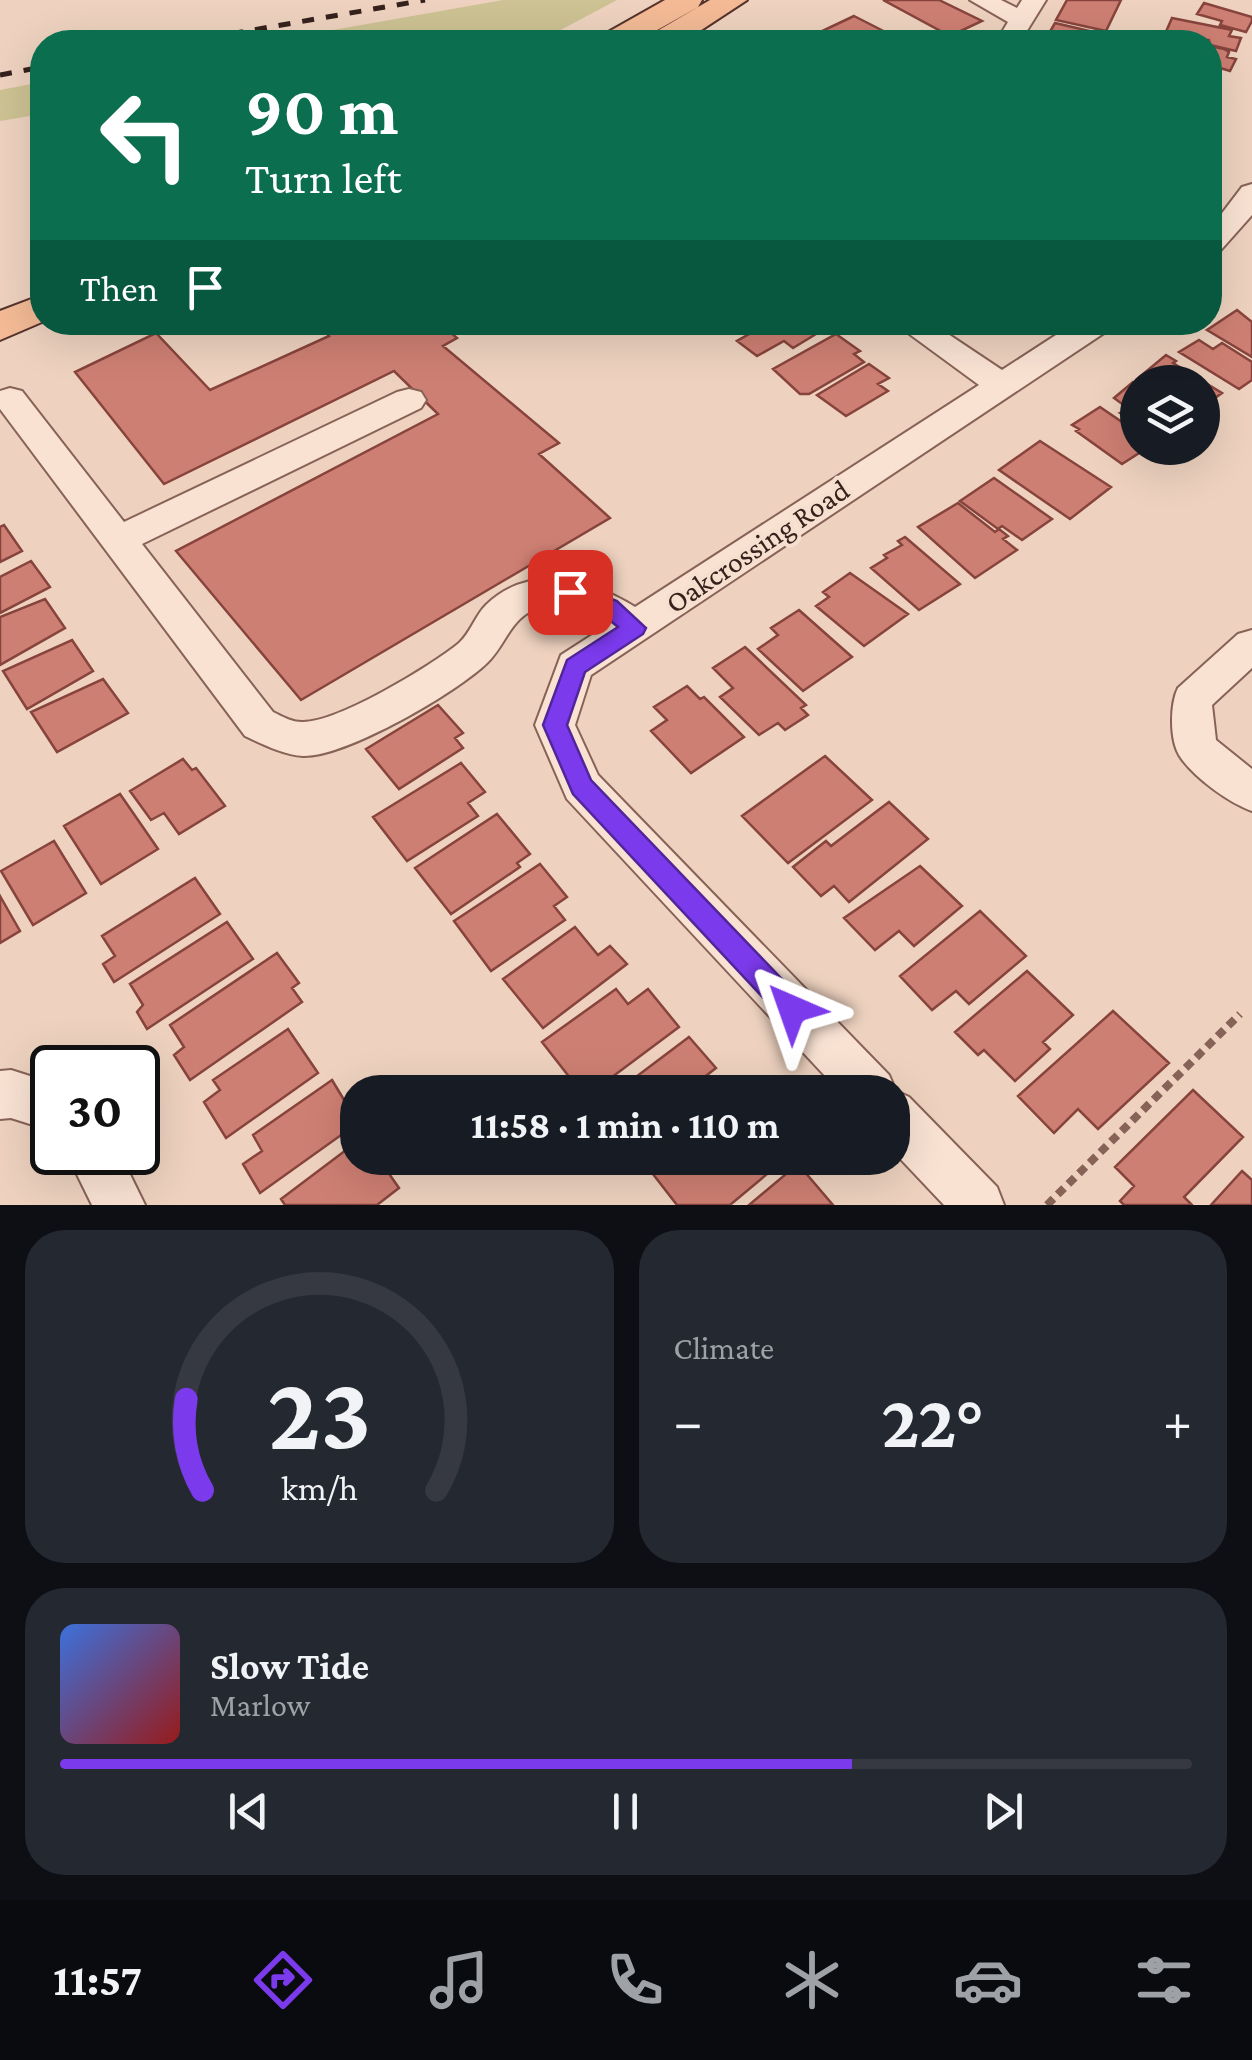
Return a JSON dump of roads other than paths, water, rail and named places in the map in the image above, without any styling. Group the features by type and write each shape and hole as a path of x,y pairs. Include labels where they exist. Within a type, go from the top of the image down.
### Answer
{"main road":[{"path":"635,30 687,0"},
{"path":"681,30 732,0"},
{"path":"0,327 30,313"},
{"path":"0,335 30,326"}],"street":[{"path":"982,0 1028,10"},
{"path":"1222,234 1252,193"},
{"path":"927,335 1000,384"},
{"name":"Oakcrossing Road","path":"856,1075 582,787 555,725 575,666 1078,335"},
{"path":"10,398 259,724 303,739 323,738 350,727 472,654 487,639 499,616 524,598 570,592 609,607 635,628"},
{"path":"118,540 409,400"},
{"path":"1252,645 1192,699 1196,748 1252,793"},
{"path":"0,1096 12,1094 30,1100"},
{"path":"910,1133 978,1205"},
{"path":"104,1175 120,1205"}],"railway":[{"path":"253,30 425,0"},
{"path":"0,75 30,69"}]}
